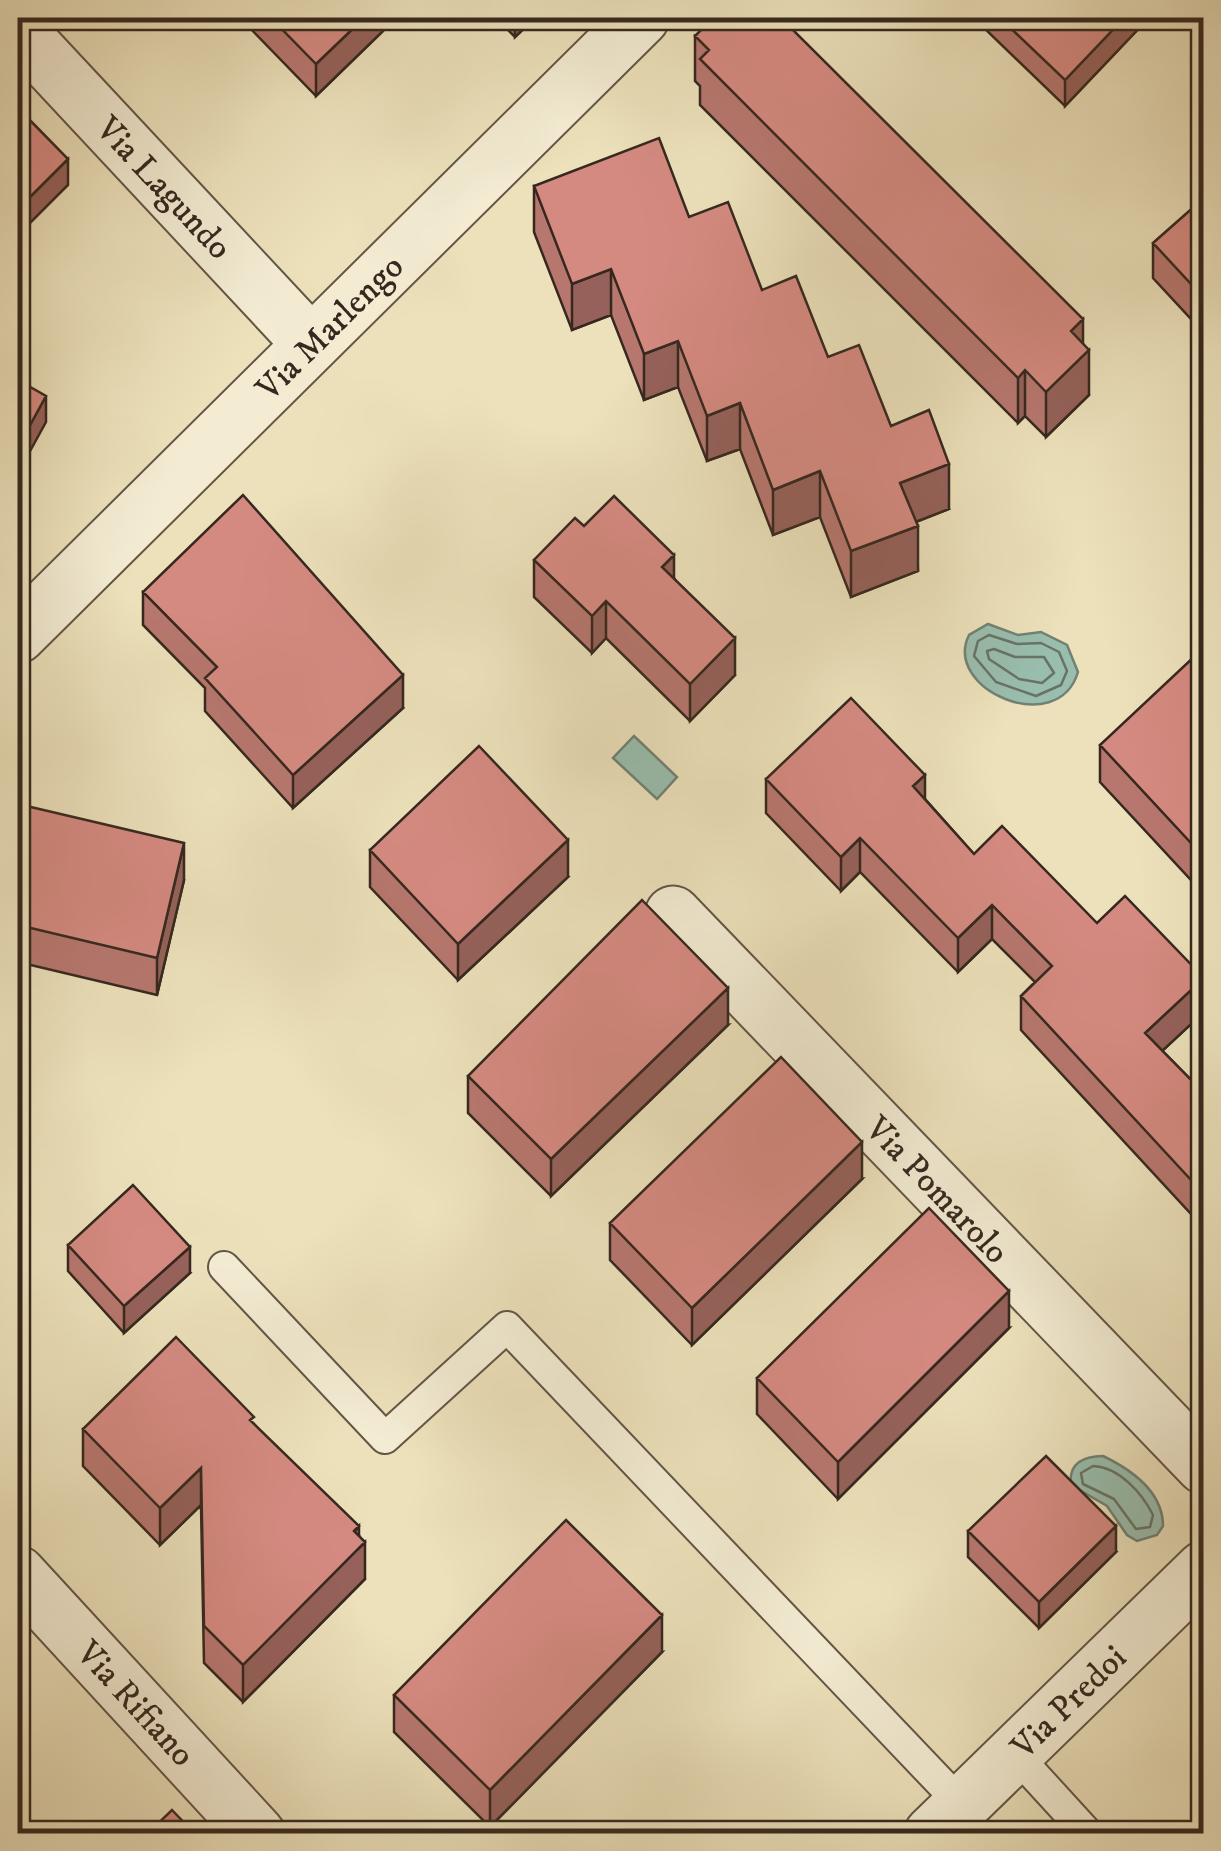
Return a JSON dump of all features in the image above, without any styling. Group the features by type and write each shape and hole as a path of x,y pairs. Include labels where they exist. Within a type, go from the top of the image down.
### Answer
{"street":[{"name":"Via Marlengo","path":"18,634 641,18"},
{"name":"Via Lagundo","path":"18,30 311,344"},
{"name":"Via Pomarolo","path":"673,914 1204,1466"},
{"name":"Via Predoi","path":"947,1819 1204,1570"},
{"name":"Via Rifiano","path":"18,1574 256,1834"}],"lane":[{"path":"224,1266 385,1438 507,1327 947,1819"},
{"path":"1014,1754 1088,1834"}],"water":[{"path":"988,624 1018,635 1041,632 1067,645 1078,672 1066,692 1049,702 1028,704 986,689 972,673 965,655 969,635"},
{"path":"634,736 677,777 657,799 613,758"},
{"path":"1103,1456 1135,1475 1152,1493 1162,1514 1163,1526 1157,1535 1137,1541 1127,1535 1107,1506 1071,1485 1072,1471 1079,1462"}],"building":[{"path":"271,18 364,18 316,64"},
{"path":"713,18 781,18 1083,319 1071,331 1089,350 1046,392 1025,370 1018,378 700,59 709,50 695,36"},
{"path":"1000,18 1124,18 1065,80"},
{"path":"18,108 68,159 18,209"},
{"path":"659,138 689,217 728,202 762,290 796,276 828,357 859,345 891,426 929,410 949,464 900,483 918,526 851,551 820,471 773,490 740,403 707,416 678,341 644,354 611,269 572,284 534,186"},
{"path":"1204,198 1204,298 1153,243"},
{"path":"18,380 46,396 18,447"},
{"path":"243,495 403,675 293,775 205,678 217,667 143,592"},
{"path":"614,496 674,555 662,567 735,638 690,684 606,601 592,616 534,560 575,518 584,526"},
{"path":"1197,654 1204,661 1204,857 1100,745"},
{"path":"851,698 925,775 913,786 974,854 1002,826 1097,923 1125,896 1204,978 1145,1033 1204,1093 1204,1170 1192,1181 1021,996 1052,966 992,905 958,938 860,838 841,857 766,779"},
{"path":"479,746 568,840 458,944 370,850"},
{"path":"18,804 184,843 157,958 18,925"},
{"path":"642,900 728,988 551,1159 468,1076"},
{"path":"781,1057 862,1142 692,1308 610,1223"},
{"path":"133,1185 190,1247 124,1306 68,1245"},
{"path":"929,1208 1009,1291 838,1462 757,1378"},
{"path":"176,1337 254,1417 250,1420 359,1526 354,1531 365,1542 243,1665 204,1626 201,1468 160,1508 83,1429"},
{"path":"1046,1456 1116,1526 1039,1602 968,1531"},
{"path":"566,1520 662,1615 490,1790 394,1695"},
{"path":"1204,1689 1204,1709 1194,1699"},
{"path":"172,1810 195,1834 147,1834"}]}
